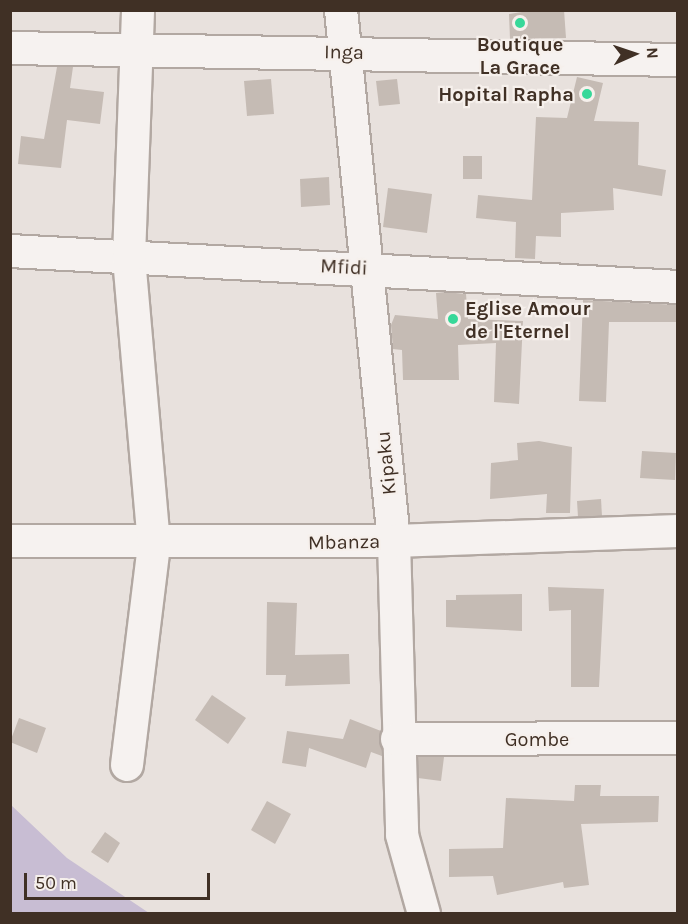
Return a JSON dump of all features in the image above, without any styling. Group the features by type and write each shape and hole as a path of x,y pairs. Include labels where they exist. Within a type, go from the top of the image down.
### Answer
{"street":[{"path":"127,765 154,544 129,257 140,50 138,10"},
{"name":"Kipaku","path":"341,10 394,541 397,739 402,835 424,914"},
{"name":"Inga","path":"10,48 347,52 678,60"},
{"name":"Mfidi","path":"10,251 365,268 678,287"},
{"name":"Mbanza","path":"10,541 154,544 394,541 678,531"},
{"name":"Gombe","path":"397,739 678,738"}],"shaded area":[{"path":"11,805 67,858 149,913 11,913"}],"building":[{"path":"535,10 564,10 566,38 510,39 509,14"},
{"path":"57,67 73,67 70,88 104,92 100,124 67,120 61,168 18,164 21,136 44,139"},
{"path":"577,77 603,83 594,121 639,122 638,165 666,170 662,196 613,188 614,210 561,213 561,237 536,236 535,259 515,258 516,222 476,218 478,195 532,200 536,117 567,118"},
{"path":"271,79 274,114 247,116 244,81"},
{"path":"397,79 400,104 379,106 376,81"},
{"path":"463,156 482,156 482,179 463,179"},
{"path":"329,177 330,205 301,207 300,179"},
{"path":"388,188 432,194 427,233 383,227"},
{"path":"436,293 466,294 468,319 523,321 519,404 494,402 496,343 458,345 459,380 403,380 402,350 393,349 391,325 395,315 438,319"},
{"path":"583,300 678,305 678,322 609,322 606,402 579,401"},
{"path":"539,441 572,447 570,513 546,513 547,494 490,499 491,463 518,460 517,443"},
{"path":"642,451 676,453 675,480 640,478"},
{"path":"601,499 602,516 578,517 577,501"},
{"path":"548,587 604,589 599,687 571,687 571,610 549,611"},
{"path":"522,594 522,631 446,627 446,600 456,600 456,595"},
{"path":"267,602 297,603 295,655 349,654 350,684 285,686 286,675 266,675"},
{"path":"212,695 246,718 228,744 195,720"},
{"path":"19,718 46,728 37,753 10,742"},
{"path":"350,719 381,731 382,756 371,752 366,768 309,748 306,767 282,763 287,731 343,739"},
{"path":"418,757 444,757 441,781 418,778"},
{"path":"575,785 601,785 600,796 659,796 658,822 581,824 589,885 564,888 563,882 497,895 493,876 449,877 449,849 503,848 506,798 574,801"},
{"path":"267,801 291,814 275,844 251,830"},
{"path":"105,832 120,843 108,863 91,852"}],"place":[{"name":"Boutique La Grace","path":"520,23"},
{"name":"Hopital Rapha","path":"587,94"},
{"name":"Eglise Amour de l'Eternel","path":"453,319"}]}
